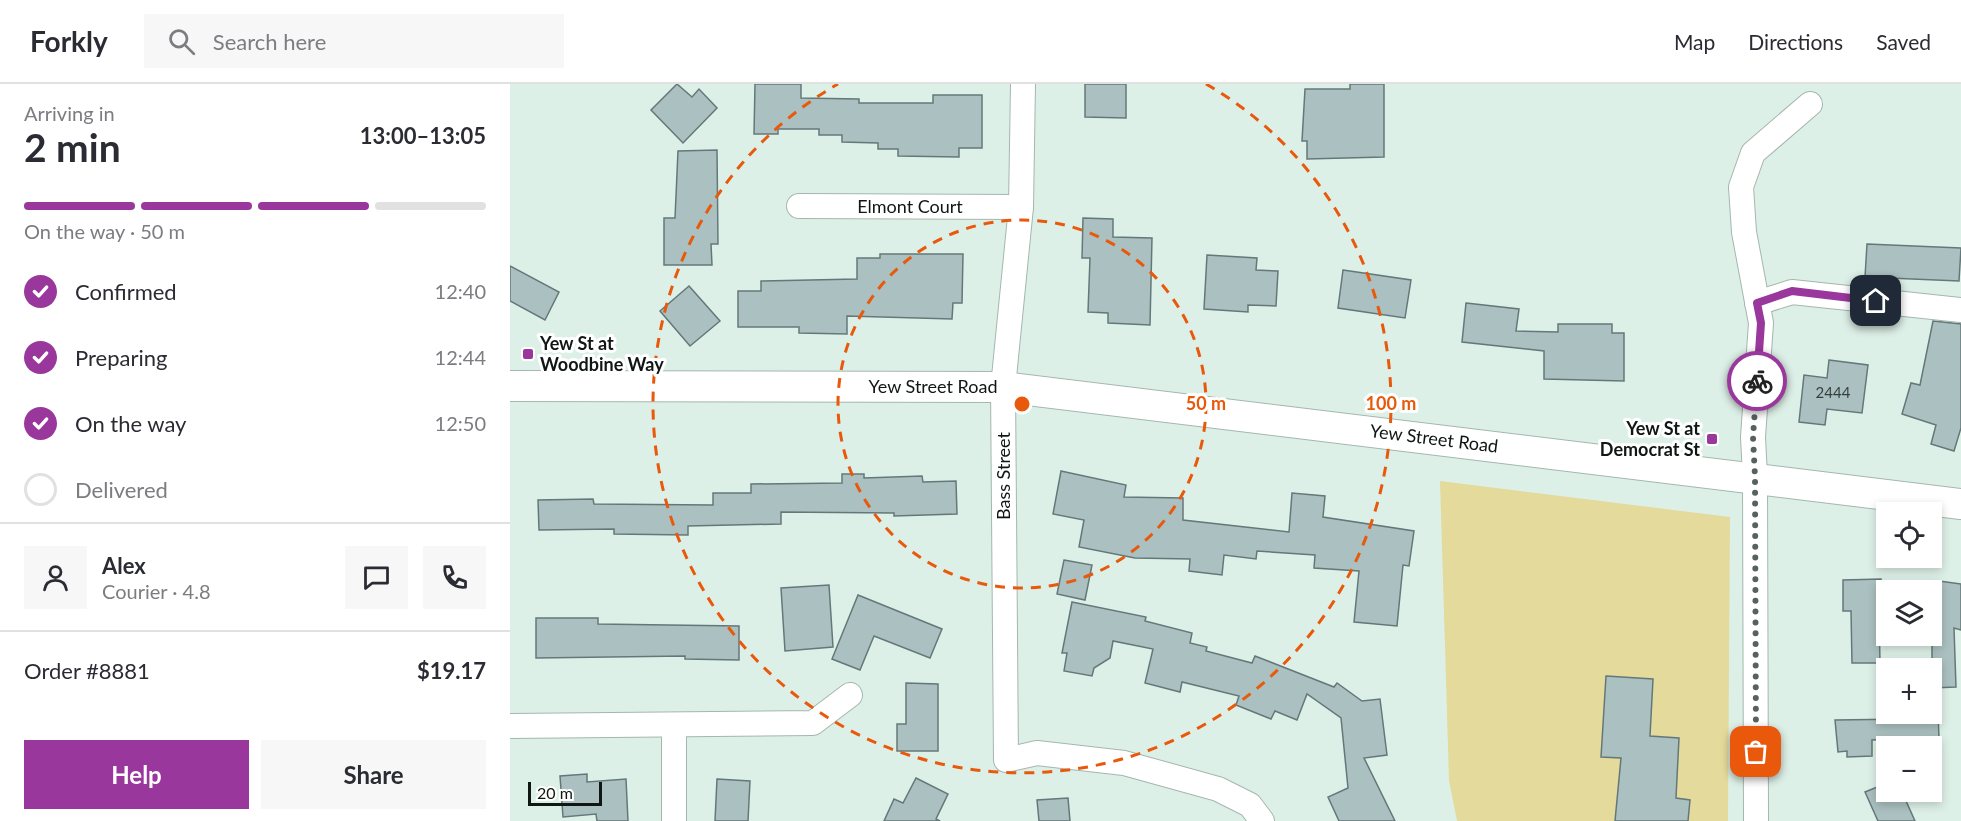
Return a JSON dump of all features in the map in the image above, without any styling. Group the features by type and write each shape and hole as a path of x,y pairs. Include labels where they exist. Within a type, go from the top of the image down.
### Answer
{"street":[{"name":"Bass Street","path":"1023,84 1021,207 1003,387 1006,760 1036,753 1124,763 1218,789 1250,805 1262,821"},
{"path":"1756,821 1753,437 1761,323 1744,232 1742,187 1753,153 1810,104"},
{"name":"Elmont Court","path":"799,206 1021,207"},
{"path":"1757,303 1792,291 1961,310"},
{"name":"Yew Street Road","path":"510,386 1003,387 1755,477 1961,504"},
{"path":"510,726 674,727 813,723 850,695"},
{"path":"674,727 674,821"}],"shaded area":[{"path":"1440,481 1730,517 1728,821 1457,821 1449,780"}],"building":[{"path":"677,84 692,97 699,89 717,108 683,143 651,110"},
{"path":"755,84 801,84 801,98 859,99 859,103 933,103 933,95 982,95 982,148 959,148 959,157 898,156 898,149 878,149 878,143 842,142 842,135 819,135 819,129 778,129 778,134 754,134"},
{"path":"1085,84 1126,84 1126,118 1085,117"},
{"path":"1350,84 1384,84 1384,157 1307,159 1307,141 1302,141 1305,89 1350,89"},
{"path":"717,150 718,244 711,244 712,265 664,265 664,218 675,218 678,151"},
{"path":"1083,218 1113,219 1113,237 1152,238 1150,325 1108,323 1108,313 1088,312 1090,258 1082,258"},
{"path":"1867,244 1961,248 1959,281 1865,277"},
{"path":"880,254 963,254 962,303 953,303 952,319 847,316 847,334 799,333 799,327 738,327 738,291 761,291 761,281 857,279 857,258 880,258"},
{"path":"1207,255 1257,258 1256,270 1278,271 1276,306 1248,305 1248,312 1204,309"},
{"path":"510,266 559,292 545,320 510,301"},
{"path":"1343,270 1411,280 1405,318 1338,308"},
{"path":"689,286 720,321 690,346 660,311"},
{"path":"1466,303 1519,309 1516,331 1558,332 1558,324 1612,324 1612,333 1624,333 1624,381 1544,379 1544,351 1462,342"},
{"path":"1933,321 1961,324 1961,428 1954,451 1931,444 1936,425 1902,414 1911,383 1920,385"},
{"path":"1829,360 1868,365 1862,413 1827,409 1825,425 1799,422 1804,375 1827,378"},
{"path":"1061,471 1126,485 1124,497 1183,498 1183,520 1289,532 1292,493 1325,496 1323,517 1414,531 1409,566 1403,565 1397,626 1354,622 1359,571 1314,568 1315,555 1257,551 1256,559 1224,555 1222,575 1189,571 1190,559 1135,558 1079,547 1084,520 1053,514"},
{"path":"842,474 864,474 864,478 922,476 923,482 956,481 957,514 894,516 894,513 781,512 781,524 688,526 688,535 614,534 614,529 539,530 538,500 593,499 594,504 713,505 713,493 751,493 751,484 842,483"},
{"path":"1064,560 1092,565 1085,600 1057,594"},
{"path":"1881,579 1876,580 1876,646 1880,646 1880,658 1876,658 1876,663 1852,663 1851,611 1843,611 1843,580"},
{"path":"1942,581 1961,584 1961,630 1954,628 1956,687 1942,688 1942,658 1932,658 1932,646 1942,646"},
{"path":"829,585 833,647 785,651 781,588"},
{"path":"858,595 942,629 930,658 874,636 860,670 832,659"},
{"path":"1072,602 1146,617 1145,621 1192,633 1190,643 1207,647 1206,651 1252,663 1255,656 1334,687 1337,683 1362,701 1380,699 1387,755 1364,758 1395,821 1339,821 1328,797 1348,788 1341,718 1307,694 1297,720 1275,711 1271,719 1236,705 1239,696 1182,682 1180,692 1145,683 1153,649 1113,641 1110,658 1094,668 1092,676 1064,671 1067,653 1062,653"},
{"path":"536,618 598,618 598,624 739,626 739,660 685,659 685,656 536,658"},
{"path":"1606,676 1653,679 1650,736 1679,738 1676,798 1690,800 1688,821 1615,821 1621,758 1601,757"},
{"path":"906,683 938,684 938,751 897,751 897,724 906,724"},
{"path":"1876,719 1876,724 1938,724 1939,736 1876,736 1876,740 1872,740 1872,756 1847,757 1847,751 1838,752 1835,720"},
{"path":"587,774 587,782 626,779 628,821 597,821 596,814 563,817 560,776"},
{"path":"916,778 948,794 936,819 940,821 884,821 894,799 903,803"},
{"path":"717,779 750,781 748,821 715,821"},
{"path":"1876,788 1876,802 1906,802 1915,821 1878,821 1865,792"},
{"path":"1068,798 1070,821 1039,821 1037,800"}],"way so far":[{"path":"1756,752 1753,437 1757,381"}],"place":[{"name":"Yew St at Woodbine Way","path":"528,354"},
{"name":"Yew St at Democrat St","path":"1712,439"}],"route":[{"path":"1757,381 1761,323 1757,303 1792,291 1876,301"}]}
